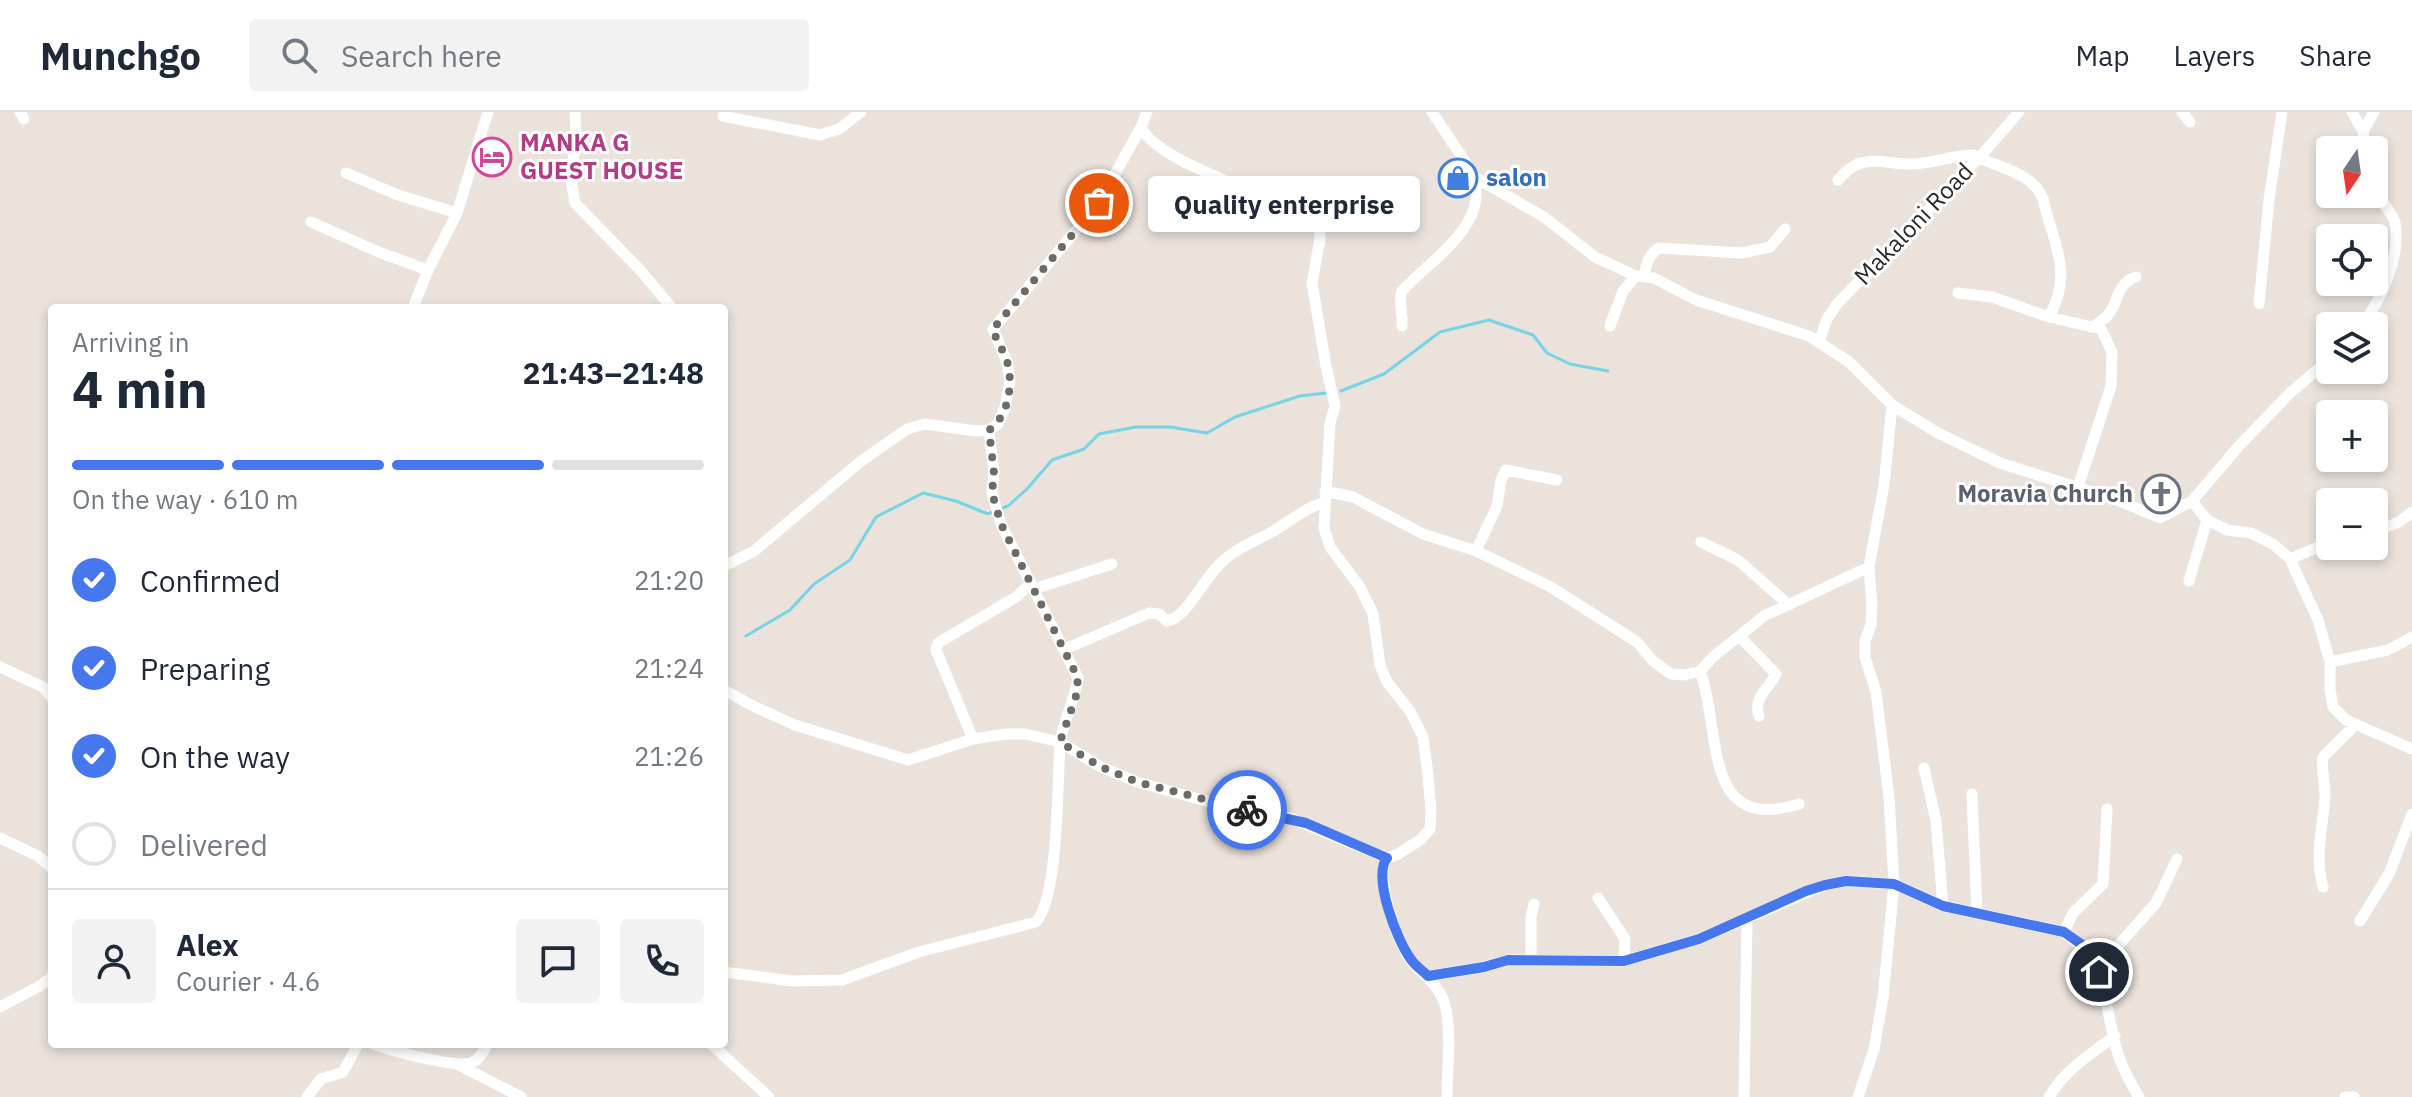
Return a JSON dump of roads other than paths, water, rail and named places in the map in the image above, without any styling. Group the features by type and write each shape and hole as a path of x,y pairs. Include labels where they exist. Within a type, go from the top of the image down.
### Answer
{"street":[{"path":"415,304 457,213 488,112"},
{"path":"575,112 571,180 575,203 669,304"},
{"path":"723,116 820,135 839,129 861,112"},
{"path":"728,564 754,551 860,462 907,429 925,424 989,430 998,424 1010,381 1007,362 993,329 1099,203 1147,112"},
{"path":"1432,112 1476,178 1544,217 1595,257 1636,275 1654,278 1696,300 1809,336 1848,361 1892,405 1938,433 2000,463 2078,487 2160,518 2192,501 2239,446 2316,371"},
{"name":"Makaloni Road","path":"1819,342 1827,319 1837,304 1979,158 2019,112"},
{"path":"2259,304 2269,200 2282,112"},
{"path":"2352,112 2364,136"},
{"path":"2363,131 2374,112"},
{"path":"728,692 795,725 903,760 973,739 1025,734 1060,742 1101,767 1137,782 1228,807 1290,818 1387,858 1420,840 1430,829 1431,810 1423,737 1410,711 1387,682 1380,665 1373,614 1360,587 1330,547 1324,528 1330,423 1335,406 1312,283 1320,239 1319,225 1169,152 1148,137 1141,127"},
{"path":"1838,180 1860,163 1913,164 1964,155 1979,158 2027,179 2043,199 2063,269 2056,303 2049,317"},
{"path":"346,173 398,195 457,213"},
{"path":"1402,326 1403,313 1399,304 1402,291 1463,230 1473,214 1476,178"},
{"path":"2369,312 2386,284 2394,240 2395,221 2386,208"},
{"path":"311,222 428,270"},
{"path":"1610,326 1623,291 1659,248 1742,253 1770,247 1785,229"},
{"path":"2093,327 2109,314 2126,280 2136,277"},
{"path":"1958,293 1992,297 2049,317 2101,329 2112,352 2111,386 2078,487"},
{"path":"1858,1097 1874,1049 1883,998 1894,884 1889,797 1876,692 1865,657 1872,606 1869,567 1884,485 1892,405"},
{"path":"728,973 792,981 842,980 919,952 1036,922 1048,903 1061,769 1060,742 1076,696 1078,678 1001,524 992,493 994,473 989,430"},
{"path":"1476,551 1497,506 1501,480 1506,470 1557,480"},
{"path":"1065,649 1149,613 1159,614 1167,621 1177,618 1231,553 1289,522 1325,497 1353,497 1423,534 1476,551 1549,586 1637,642 1653,661 1671,674 1700,671 1764,616 1869,567"},
{"path":"2192,501 2207,520 2227,530 2251,533 2273,544 2290,559 2318,620 2330,662 2333,707 2346,720 2412,749"},
{"path":"2388,526 2412,512"},
{"path":"2189,581 2207,520"},
{"path":"1701,542 1738,560 1789,605"},
{"path":"2290,559 2316,548"},
{"path":"973,739 936,650 938,643 1032,586 1112,564"},
{"path":"1739,636 1776,674 1758,699 1759,716"},
{"path":"2330,662 2388,650 2412,637"},
{"path":"0,667 43,687 48,693"},
{"path":"1700,671 1723,779 1739,804 1750,808 1774,809 1799,804"},
{"path":"2323,887 2318,842 2325,799 2323,757 2356,724"},
{"path":"1924,768 1936,821 1943,906"},
{"path":"1972,794 1977,914"},
{"path":"2064,932 2073,913 2103,884 2107,809"},
{"path":"2360,921 2389,874 2411,819"},
{"path":"0,838 38,856 48,865"},
{"path":"1387,858 1381,871 1395,932 1411,961 1428,976 1444,1003 1447,1097"},
{"path":"2099,972 2156,903 2177,859"},
{"path":"1428,976 1508,960 1624,961 1699,939 1825,885 1859,881 1894,884 1943,906 2064,932 2081,944 2099,972 2119,1055 2139,1097"},
{"path":"1598,898 1625,939 1624,961"},
{"path":"1531,959 1534,904"},
{"path":"1744,1097 1747,918"},
{"path":"0,1007 48,980"},
{"path":"2049,1097 2058,1082 2115,1036"},
{"path":"307,1097 321,1079 343,1072 356,1048"},
{"path":"386,1048 416,1057 470,1063 484,1048"},
{"path":"715,1048 769,1097"},
{"path":"453,1062 521,1097"},
{"path":"2345,1097 2354,1097"}],"waterway":[{"path":"1341,391 1384,374 1440,332 1489,320 1533,335 1547,353 1570,364 1608,371"},
{"path":"1000,509 1027,489 1052,460 1084,449 1099,434 1136,427 1170,427 1207,433 1235,417 1300,396 1326,393"},
{"path":"746,636 790,610 814,584 850,560 876,517 923,493 956,501 988,514 992,512"}],"place":[{"name":"MANKA G GUEST HOUSE","path":"492,157"},
{"name":"salon","path":"1458,178"},
{"name":"Quality enterprise","path":"1099,203"},
{"name":"Moravia Church","path":"2161,494"}]}
